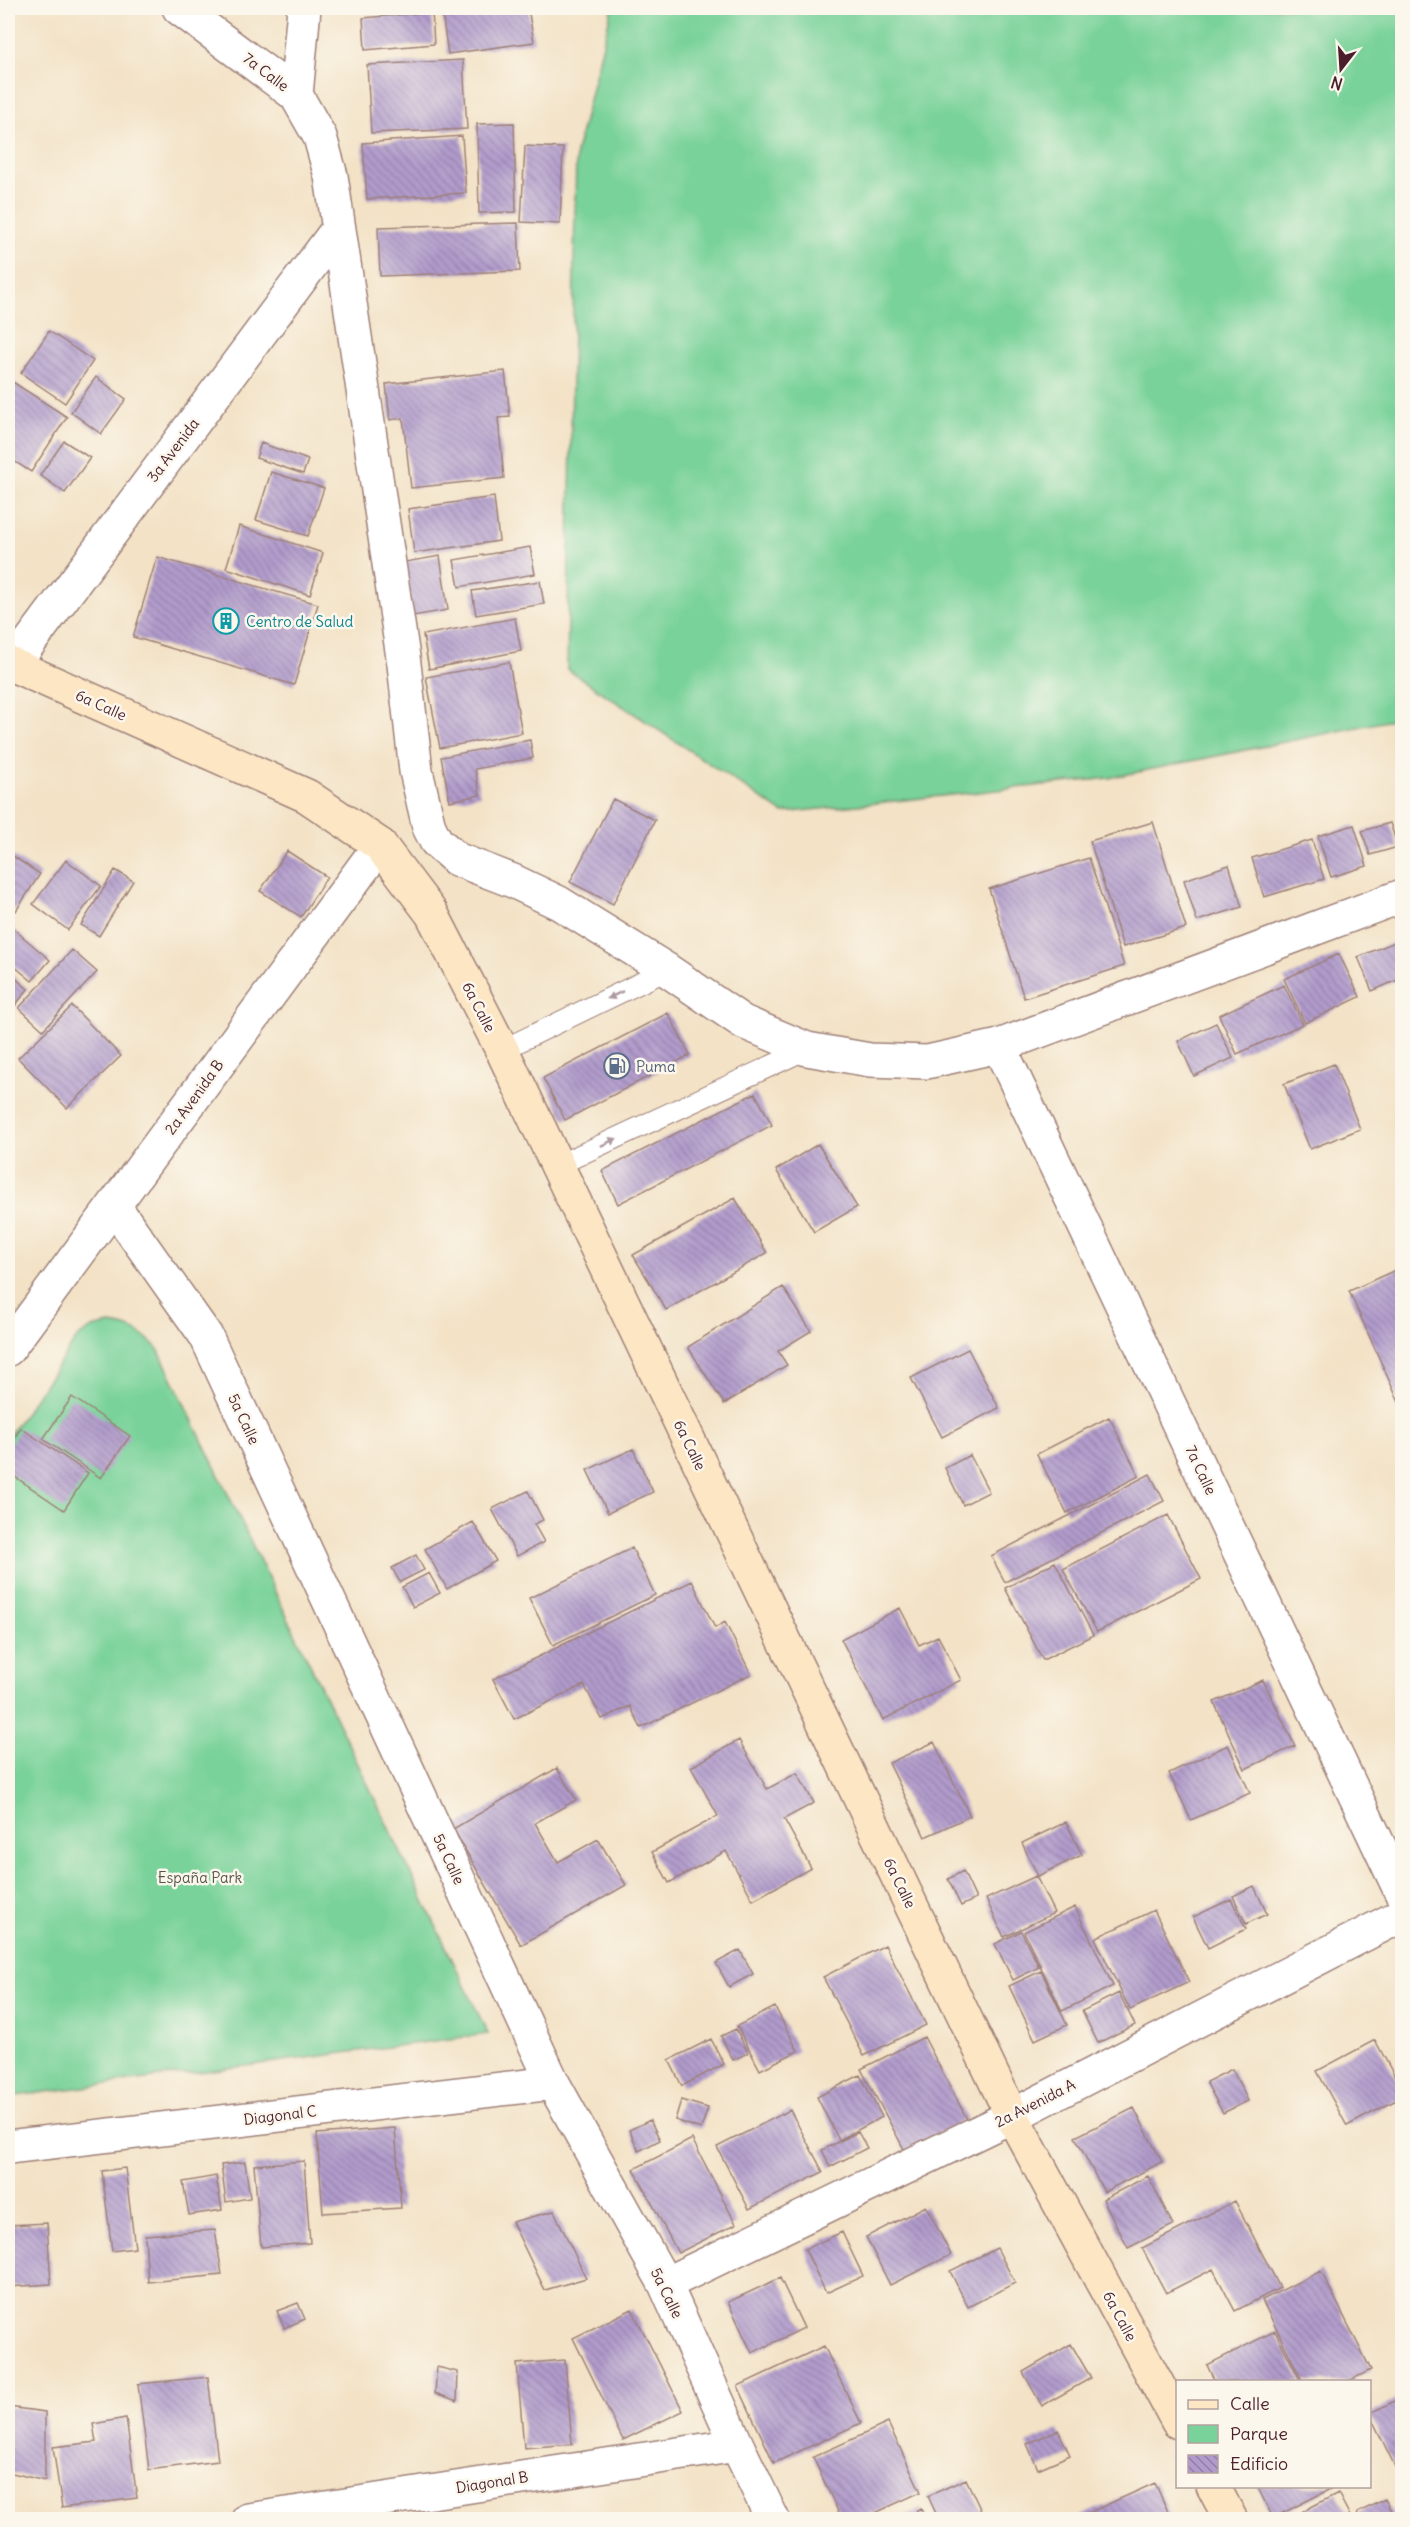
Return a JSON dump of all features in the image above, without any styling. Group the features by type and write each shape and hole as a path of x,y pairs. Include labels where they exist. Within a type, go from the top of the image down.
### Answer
{"main road":[{"name":"6a Calle","path":"9,667 306,796 380,845 432,914 502,1050 1011,2116 1176,2418"},
{"path":"1214,2488 1231,2520"}],"street":[{"name":"7a Calle","path":"179,8 296,95 320,137 331,176 404,664 416,771 429,827 436,841 456,859 513,881 559,903 667,970 743,1022 807,1049 870,1060 927,1062 999,1046 1402,896"},
{"path":"296,95 304,8"},
{"name":"3a Avenida","path":"9,667 338,229"},
{"name":"2a Avenida B","path":"8,1349 380,845"},
{"name":"7a Calle","path":"999,1046 1402,1894"},
{"name":"5a Calle","path":"114,1206 206,1336 553,2083 664,2284 736,2445 773,2520"},
{"name":"2a Avenida A","path":"664,2284 1011,2116 1402,1915"},
{"name":"Diagonal C","path":"8,2147 553,2083"},
{"name":"Diagonal B","path":"248,2520 736,2445"}],"lane":[{"path":"502,1050 667,970"},
{"path":"556,1166 807,1049"}],"green space":[{"path":"612,8 1402,8 1402,718 1109,778 783,813 567,669 576,152"},
{"name":"España Park","path":"110,1324 137,1332 158,1349 488,2034 8,2097 8,1437 77,1338 92,1328"}],"building":[{"path":"483,8 528,8 534,42 448,54 442,13"},
{"path":"432,12 434,44 365,50 363,18"},
{"path":"463,60 467,129 371,133 367,65"},
{"path":"514,123 516,212 479,213 477,124"},
{"path":"462,136 466,193 367,199 363,143"},
{"path":"525,146 563,148 560,224 521,222"},
{"path":"518,223 520,271 380,276 378,227"},
{"path":"49,331 93,361 65,403 21,373"},
{"path":"505,371 510,417 498,418 504,478 411,488 403,418 390,420 386,384"},
{"path":"96,377 126,399 101,434 71,412"},
{"path":"8,379 67,417 31,472 11,459 8,465"},
{"path":"64,441 90,458 65,493 40,475"},
{"path":"261,443 308,460 303,474 256,458"},
{"path":"271,472 324,488 308,536 256,520"},
{"path":"494,497 499,541 414,553 408,509"},
{"path":"239,526 323,553 310,595 226,568"},
{"path":"530,547 535,574 459,587 454,560"},
{"path":"440,556 448,610 413,616 405,562"},
{"name":"Centro de Salud","path":"157,557 318,604 294,685 133,637"},
{"path":"540,581 544,604 476,615 472,591"},
{"path":"515,618 521,651 429,669 423,635"},
{"path":"509,662 522,733 440,748 426,677"},
{"path":"530,740 533,758 475,769 480,795 450,801 441,757"},
{"path":"613,799 655,820 613,904 570,882"},
{"path":"1153,822 1186,928 1123,947 1090,841"},
{"path":"1390,823 1398,847 1370,855 1362,831"},
{"path":"1354,825 1367,866 1331,877 1318,836"},
{"path":"1312,840 1324,879 1264,897 1252,858"},
{"path":"287,851 327,877 301,917 260,891"},
{"path":"8,853 40,874 16,911 8,905"},
{"path":"1089,858 1124,966 1024,998 989,889"},
{"path":"66,860 101,886 68,930 33,904"},
{"path":"1229,865 1242,907 1197,921 1184,880"},
{"path":"115,870 133,881 99,936 81,925"},
{"path":"8,924 50,960 32,981 8,961"},
{"path":"1402,939 1402,978 1372,991 1358,957"},
{"path":"72,950 97,972 43,1030 19,1008"},
{"path":"1339,954 1360,997 1305,1023 1284,979"},
{"path":"8,972 28,989 10,1012 8,1010"},
{"path":"1284,985 1303,1024 1237,1054 1219,1015"},
{"path":"72,1006 121,1056 67,1108 18,1058"},
{"name":"Puma","path":"668,1013 690,1055 565,1120 543,1078"},
{"path":"1216,1023 1233,1058 1194,1076 1178,1041"},
{"path":"1334,1064 1360,1129 1310,1149 1284,1084"},
{"path":"755,1093 772,1125 618,1204 602,1171"},
{"path":"818,1144 857,1207 814,1232 776,1170"},
{"path":"735,1198 767,1253 666,1310 633,1255"},
{"path":"1402,1267 1402,1409 1349,1291"},
{"path":"783,1287 811,1331 778,1351 787,1365 724,1404 688,1347"},
{"path":"968,1349 999,1408 942,1437 911,1378"},
{"path":"72,1397 130,1436 101,1478 43,1439"},
{"path":"1109,1417 1139,1476 1067,1513 1037,1454"},
{"path":"21,1428 88,1473 64,1510 8,1472 8,1447"},
{"path":"633,1449 653,1492 608,1513 587,1470"},
{"path":"970,1455 989,1492 963,1505 945,1468"},
{"path":"1150,1474 1164,1501 1005,1582 991,1556"},
{"path":"528,1491 543,1520 534,1524 544,1542 517,1556 492,1509"},
{"path":"1168,1515 1201,1579 1097,1632 1063,1569"},
{"path":"473,1522 496,1561 447,1589 425,1549"},
{"path":"632,1548 655,1595 553,1645 529,1598"},
{"path":"416,1555 424,1570 400,1582 392,1568"},
{"path":"1055,1562 1093,1635 1043,1660 1005,1588"},
{"path":"429,1573 440,1593 413,1607 402,1587"},
{"path":"692,1581 715,1628 725,1622 751,1674 641,1728 630,1706 602,1719 584,1685 514,1719 493,1679"},
{"path":"900,1608 919,1645 938,1636 961,1680 883,1720 841,1639"},
{"path":"1263,1680 1295,1746 1245,1769 1214,1702"},
{"path":"739,1740 767,1789 797,1773 814,1803 784,1819 811,1868 753,1900 726,1851 669,1883 652,1852 718,1816 691,1767"},
{"path":"934,1742 970,1816 925,1837 889,1763"},
{"path":"1228,1745 1250,1793 1191,1820 1169,1773"},
{"path":"557,1768 576,1800 535,1823 558,1862 598,1839 626,1885 521,1945 453,1829"},
{"path":"1066,1822 1082,1855 1038,1876 1022,1843"},
{"path":"963,1871 976,1899 961,1906 948,1879"},
{"path":"1036,1876 1054,1913 1004,1937 986,1899"},
{"path":"1254,1886 1267,1914 1246,1924 1233,1896"},
{"path":"1231,1899 1246,1929 1208,1948 1193,1917"},
{"path":"1075,1907 1113,1986 1062,2011 1024,1932"},
{"path":"1154,1910 1189,1982 1130,2010 1095,1938"},
{"path":"1021,1931 1039,1967 1013,1980 995,1944"},
{"path":"885,1945 926,2025 864,2056 823,1977"},
{"path":"740,1950 753,1974 729,1987 716,1963"},
{"path":"1041,1971 1067,2025 1035,2040 1009,1986"},
{"path":"1119,1993 1135,2025 1098,2043 1082,2011"},
{"path":"775,2007 798,2051 760,2070 737,2026"},
{"path":"736,2029 748,2053 733,2060 721,2036"},
{"path":"924,2037 967,2119 905,2151 861,2069"},
{"path":"711,2039 724,2064 682,2086 669,2060"},
{"path":"1375,2040 1402,2090 1402,2097 1347,2126 1317,2071"},
{"path":"1232,2069 1248,2101 1223,2113 1206,2082"},
{"path":"860,2075 882,2117 839,2140 817,2097"},
{"path":"681,2100 708,2108 701,2129 675,2120"},
{"path":"1134,2108 1162,2162 1104,2192 1075,2137"},
{"path":"790,2110 823,2172 749,2209 717,2147"},
{"path":"650,2120 660,2140 639,2151 629,2130"},
{"path":"395,2128 401,2208 323,2213 317,2134"},
{"path":"858,2132 867,2148 830,2167 822,2150"},
{"path":"692,2139 736,2224 678,2253 634,2169"},
{"path":"304,2161 310,2243 261,2247 254,2165"},
{"path":"245,2162 250,2198 226,2202 221,2165"},
{"path":"125,2168 135,2248 112,2251 102,2171"},
{"path":"216,2176 222,2210 189,2215 183,2182"},
{"path":"1148,2176 1173,2225 1128,2248 1103,2199"},
{"path":"1235,2201 1280,2288 1235,2311 1213,2269 1166,2293 1142,2248"},
{"path":"926,2206 951,2255 890,2285 866,2237"},
{"path":"554,2211 586,2278 545,2290 512,2222"},
{"path":"47,2223 51,2284 8,2287 8,2225"},
{"path":"215,2230 222,2275 148,2282 145,2235"},
{"path":"842,2232 863,2276 826,2293 805,2249"},
{"path":"997,2248 1015,2283 968,2307 950,2271"},
{"path":"1321,2271 1371,2370 1351,2380 1302,2380 1262,2300"},
{"path":"780,2278 804,2328 752,2353 728,2302"},
{"path":"298,2303 305,2319 284,2328 277,2311"},
{"path":"632,2309 683,2411 623,2440 573,2338"},
{"path":"1275,2331 1300,2380 1214,2380 1207,2365"},
{"path":"1071,2344 1091,2378 1042,2406 1023,2372"},
{"path":"824,2346 861,2423 774,2463 738,2386"},
{"path":"565,2360 572,2444 524,2448 517,2364"},
{"path":"437,2367 458,2372 457,2401 435,2393"},
{"path":"208,2377 218,2461 149,2470 138,2384"},
{"path":"1401,2398 1402,2481 1371,2417 1371,2413"},
{"path":"8,2407 45,2412 45,2481 8,2472"},
{"path":"126,2418 137,2498 62,2508 53,2447 96,2442 93,2424"},
{"path":"888,2423 921,2492 860,2520 842,2520 813,2457"},
{"path":"1058,2430 1070,2455 1038,2469 1027,2444"},
{"path":"966,2479 984,2517 978,2520 939,2520 928,2496"},
{"path":"1155,2483 1170,2516 1162,2520 1073,2520"},
{"path":"1258,2488 1332,2488 1273,2518"},
{"path":"1338,2493 1352,2520 1286,2520"},
{"path":"1385,2499 1395,2519 1360,2520 1357,2513"},
{"path":"921,2509 926,2520 899,2520"}],"place":[{"name":"Centro de Salud","path":"226,621"},
{"name":"Puma","path":"617,1066"}]}
